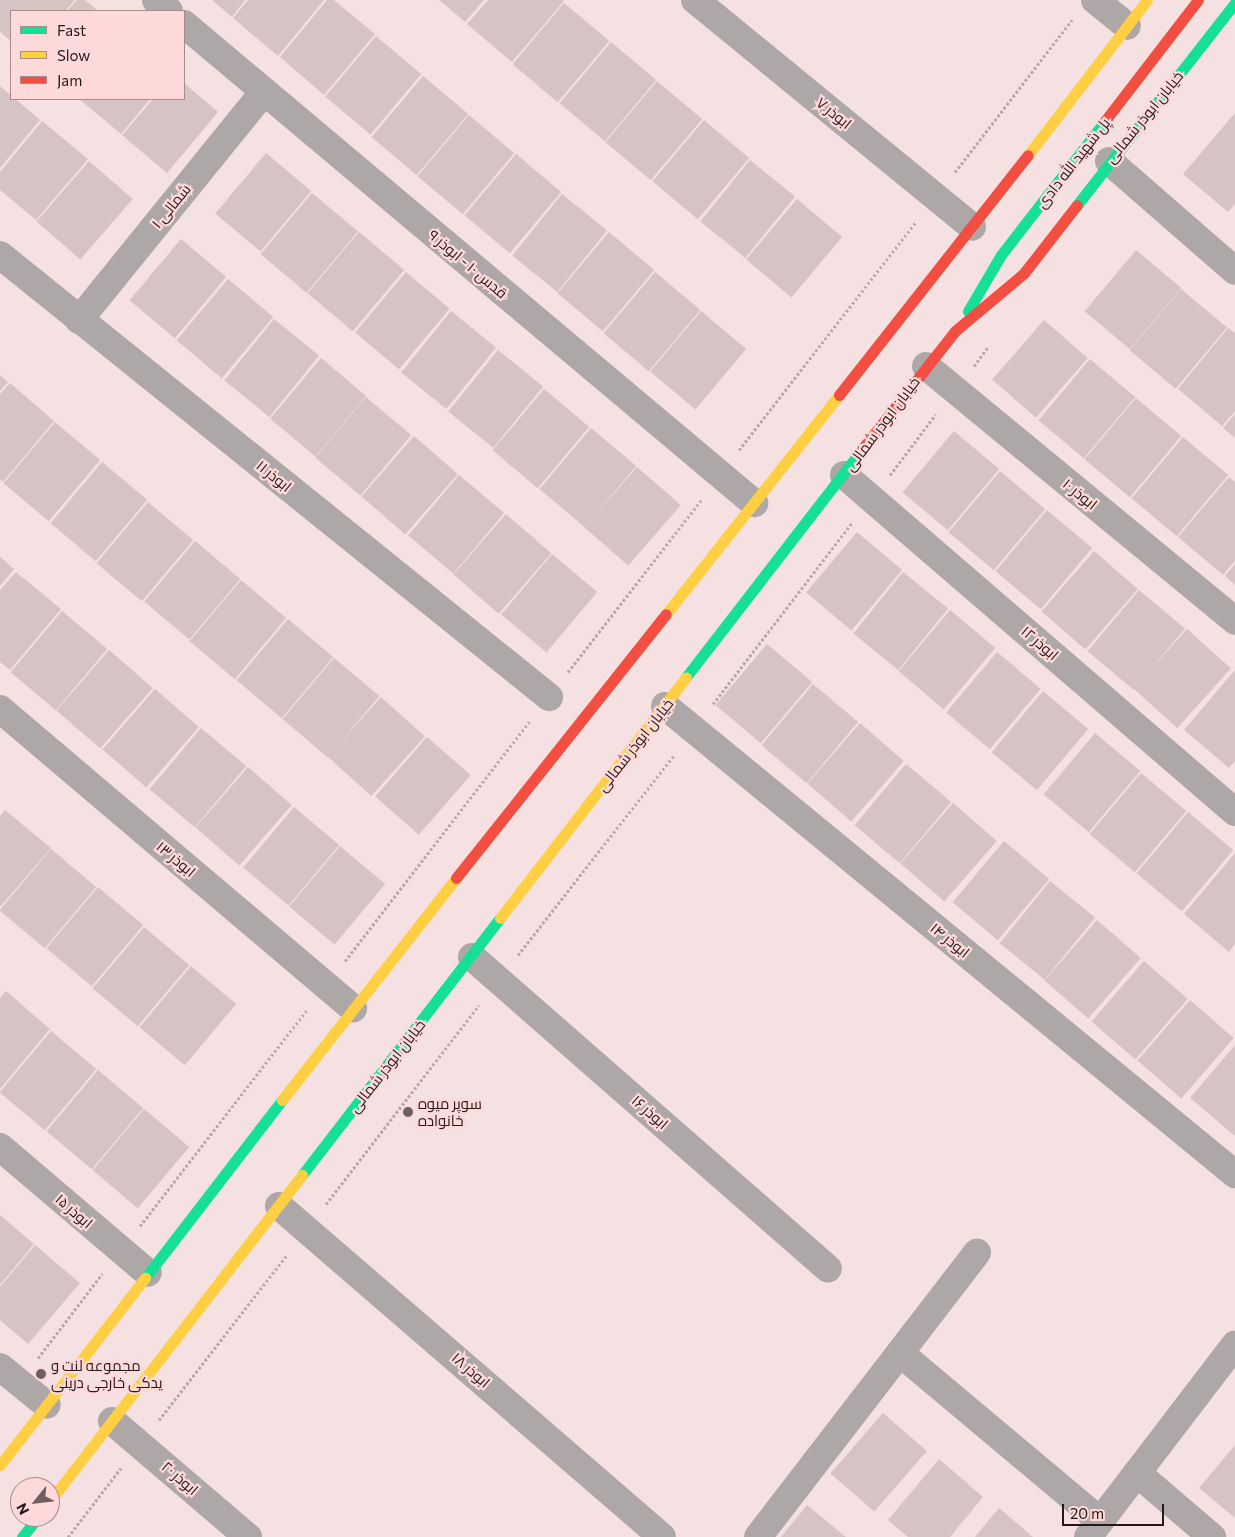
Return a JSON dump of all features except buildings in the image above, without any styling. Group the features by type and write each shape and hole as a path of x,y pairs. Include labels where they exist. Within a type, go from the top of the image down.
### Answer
{"main road":[{"path":"0,1465 354,1008 972,227 1147,0"},
{"name":"پل شهید الله دادی","path":"955,331 1001,255 1198,0"},
{"name":"خیابان ابوذر شمالی","path":"60,1489 844,475 926,366 955,331 1024,273 1109,161 1235,3"},
{"path":"22,1537 30,1527"}],"street":[{"path":"156,0 168,10"},
{"name":"ابوذر ۷","path":"695,0 972,227"},
{"path":"1096,0 1127,26"},
{"name":"قدس ۱۰ - ابوذر ۹","path":"185,25 263,93 754,503"},
{"name":"شمالی ۱","path":"78,320 263,93"},
{"path":"1109,161 1235,271"},
{"name":"ابوذر ۱۱","path":"0,254 78,320 549,697"},
{"name":"ابوذر ۱۰","path":"926,366 954,392 1235,621"},
{"name":"ابوذر ۱۲","path":"844,475 872,497 1235,812"},
{"name":"ابوذر ۱۴","path":"665,706 1235,1174"},
{"name":"ابوذر ۱۳","path":"0,709 354,1008"},
{"name":"ابوذر ۱۶","path":"472,957 500,979 828,1269"},
{"name":"ابوذر ۱۵","path":"0,1147 148,1274"},
{"name":"ابوذر ۱۸","path":"279,1206 308,1228 662,1537"},
{"path":"758,1537 977,1254"},
{"path":"900,1353 1094,1529 1235,1345"},
{"path":"0,1367 47,1405"},
{"name":"ابوذر ۲۰","path":"112,1421 248,1537"},
{"path":"1138,1473 1212,1537"}],"path":[{"path":"68,1537 990,345"}],"traffic: fast":[{"path":"1077,205 1235,3"},
{"path":"968,311 1001,255 1104,122"},
{"path":"686,677 863,448"},
{"path":"302,1175 500,918"},
{"path":"145,1278 282,1100"},
{"path":"22,1537 30,1527"}],"traffic: slow":[{"path":"1028,155 1147,0"},
{"path":"666,614 839,395"},
{"path":"500,918 686,677"},
{"path":"282,1100 456,878"},
{"path":"60,1488 302,1175"},
{"path":"0,1465 145,1278"}],"traffic: jam":[{"path":"1104,122 1198,0"},
{"path":"839,395 1028,155"},
{"path":"863,448 955,331 1024,273 1077,205"},
{"path":"456,878 666,614"}],"place":[{"name":"سوپر میوه خانواده","path":"408,1112"},
{"name":"مجموعه لنت و یدکی خارجی درینی","path":"41,1374"}]}
